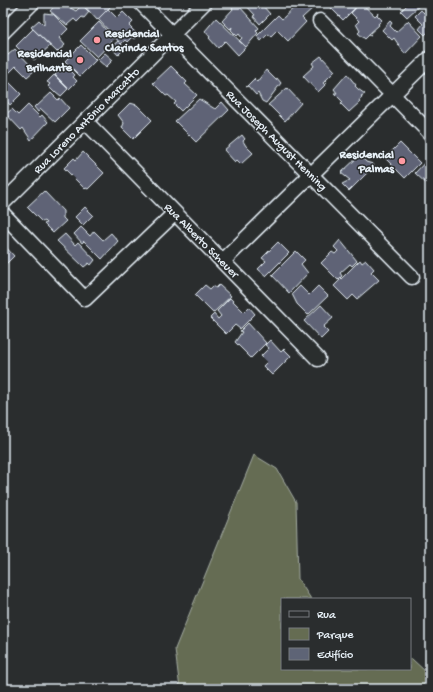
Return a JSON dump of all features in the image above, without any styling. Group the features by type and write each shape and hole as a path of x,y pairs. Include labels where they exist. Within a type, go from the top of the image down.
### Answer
{"street":[{"path":"3,32 32,3"},
{"name":"Rua Joseph August Henning","path":"141,3 412,277"},
{"name":"Rua Loreno Antônio Marcatto","path":"3,203 204,3"},
{"path":"320,21 430,133"},
{"path":"223,261 430,58"},
{"name":"Rua Alberto Scheuer","path":"85,121 318,359"},
{"path":"3,214 85,299 175,213"}],"green space":[{"path":"254,455 277,469 296,502 298,579 310,598 281,598 281,670 411,670 412,659 426,672 426,689 180,689 175,649"}],"building":[{"path":"57,3 73,3 69,7 76,11 82,5 89,12 84,18 82,17 77,22 74,19 67,25 50,11"},
{"path":"82,3 110,3 112,5 97,20"},
{"path":"227,3 240,3 239,6 259,28 256,31 258,33 246,47 239,41 242,38 239,34 237,36 231,30 232,27 230,29 222,21 233,9"},
{"path":"244,3 266,3 263,6 270,14 260,24 253,16 255,15"},
{"path":"299,3 310,3 314,7 302,18 306,22 288,41 277,30 271,36 268,34 261,41 257,36 278,15 282,19"},
{"path":"336,3 355,3 351,6 355,8 343,20 331,8"},
{"path":"361,3 375,16 378,13 377,15 382,20 378,24 379,25 369,34 371,36 369,35 365,39 358,33 360,31 356,24 359,21 351,13"},
{"path":"409,3 420,5 407,17 401,11"},
{"path":"108,9 117,18 123,12 133,22 129,26 138,35 134,39 132,37 127,42 125,40 121,44 98,19"},
{"path":"430,9 430,30 425,35 419,29 423,24 415,16 421,10 424,13"},
{"path":"44,13 53,14 68,29 59,38 65,45 57,52 31,27 39,20 44,25"},
{"path":"216,18 246,47 238,55 225,41 218,48 209,38 210,37 205,31"},
{"path":"390,21 392,23 390,26 396,32 408,21 422,36 405,54 394,38 392,40 382,30"},
{"name":"Residencial Clarinda Santos","path":"99,22 114,39 97,57 80,41"},
{"path":"33,29 50,46 34,60 28,54 26,56 16,46"},
{"path":"118,41 125,48 118,55 111,47"},
{"name":"Residencial Brilhante","path":"81,45 96,60 80,76 65,61"},
{"path":"15,49 35,70 27,77 16,66 6,76 3,72 3,54 5,52 8,55"},
{"path":"105,53 113,60 106,67 98,60"},
{"path":"321,56 335,71 323,83 325,85 318,92 303,76 314,66 312,63"},
{"path":"171,66 187,82 185,84 197,95 181,111 174,104 176,102 168,95 166,96 153,83"},
{"path":"63,67 66,70 68,68 75,75 73,77 77,81 69,89 55,75"},
{"path":"266,70 281,83 266,103 262,101 258,93 256,95 248,86 246,87 254,79 257,82"},
{"path":"347,74 356,85 355,86 365,94 361,96 360,102 349,112 341,104 343,102 334,93 337,93 334,89"},
{"path":"54,75 68,89 61,96 56,92 55,93 48,86 50,84 47,82"},
{"path":"6,79 21,94 10,105 3,97 3,81"},
{"path":"287,88 301,103 285,121 268,105"},
{"path":"430,92 430,103 425,96"},
{"path":"51,93 58,100 60,98 69,108 55,122 41,109 38,112 34,107"},
{"path":"199,99 215,109 222,102 229,110 196,142 175,121"},
{"path":"130,103 137,105 152,120 133,139 122,128 124,123 118,115"},
{"path":"28,105 40,117 42,115 48,122 31,140 23,128 21,130 6,114 12,109 18,115"},
{"path":"242,135 245,139 243,141 246,146 253,153 241,164 237,160 235,162 224,150"},
{"name":"Residencial Palmas","path":"400,143 420,163 405,178 385,158"},
{"path":"83,152 104,173 88,189 85,189 64,168 74,158 76,160"},
{"path":"360,155 366,162 373,164 374,166 349,191 342,184 350,180 341,173"},
{"path":"430,157 430,187 415,173"},
{"path":"44,191 63,211 63,218 66,221 53,233 44,224 46,223 44,221 42,222 27,207"},
{"path":"85,207 93,215 83,225 75,217"},
{"path":"81,227 90,236 94,231 103,240 111,233 118,241 102,259 84,241 82,243 74,234"},
{"path":"65,234 75,245 78,242 95,260 91,265 89,263 84,267 57,241"},
{"path":"340,240 357,261 352,266 350,264 340,273 342,276 338,280 321,263 332,252 335,254 338,251 334,247"},
{"path":"278,242 289,253 266,276 258,269 266,261 262,258"},
{"path":"3,244 14,256 3,267"},
{"path":"296,251 305,260 301,264 308,273 289,293 272,275"},
{"path":"360,260 362,263 366,260 374,269 371,272 379,280 357,299 353,295 348,300 334,286"},
{"path":"205,285 210,289 213,286 216,288 219,285 231,296 213,313 195,295"},
{"path":"300,286 309,295 318,286 328,296 308,315 297,304 292,294"},
{"path":"230,298 244,312 249,307 255,314 240,329 235,325 226,334 210,318 214,314 218,319 221,316 217,311"},
{"path":"321,305 333,318 323,327 328,332 321,339 304,321"},
{"path":"248,323 266,343 251,358 235,342 242,332 240,331"},
{"path":"270,340 281,352 284,349 291,356 272,375 263,366 267,362 261,356 269,348 265,345"}],"place":[{"name":"Residencial Clarinda Santos","path":"97,40"},
{"name":"Residencial Brilhante","path":"80,60"},
{"name":"Residencial Palmas","path":"402,161"}]}
